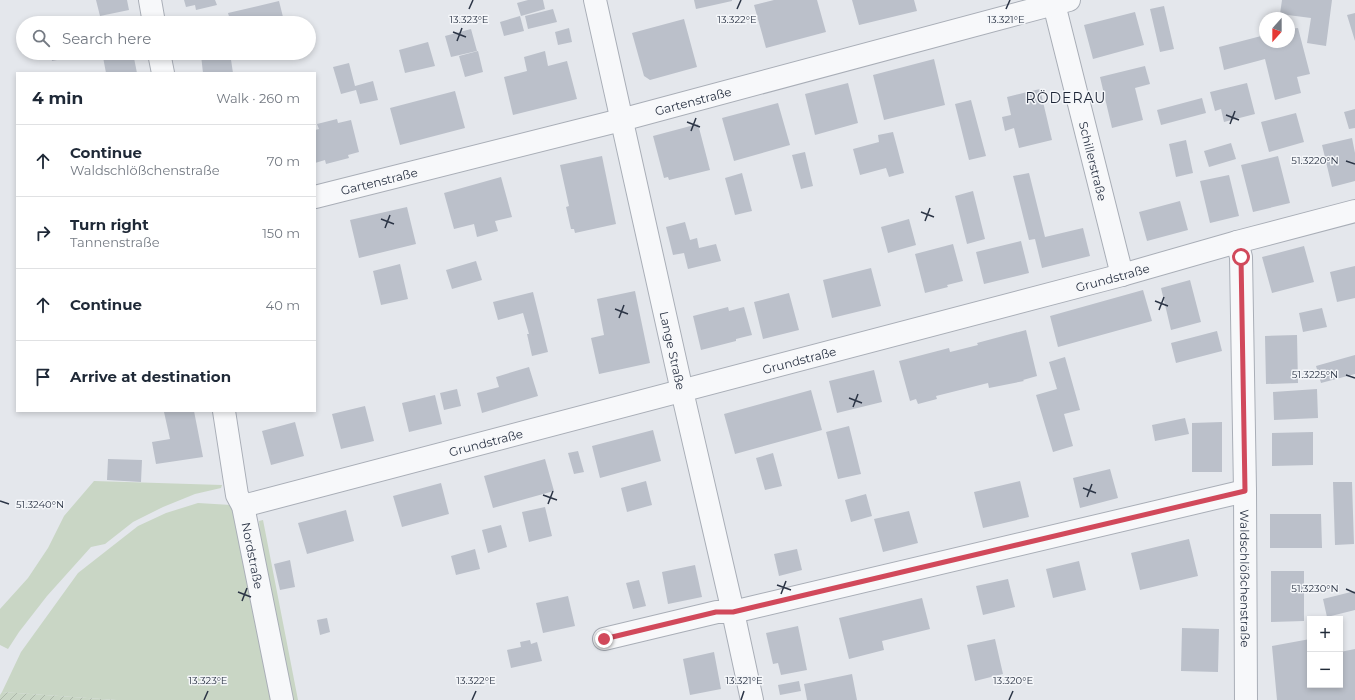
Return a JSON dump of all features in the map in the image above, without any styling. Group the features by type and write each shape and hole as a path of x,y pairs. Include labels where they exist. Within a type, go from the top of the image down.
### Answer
{"street":[{"path":"150,0 153,16"},
{"name":"Lange Straße","path":"594,0 752,700"},
{"name":"Gartenstraße","path":"316,197 621,120 1059,1"},
{"name":"Schillerstraße","path":"1059,1 1122,275"},
{"path":"160,60 163,72"},
{"name":"Grundstraße","path":"242,506 1122,275 1237,242 1355,211"},
{"name":"Waldschlößchenstraße","path":"1237,242 1241,257 1245,491 1246,700"},
{"name":"Nordstraße","path":"224,412 237,495 242,506 282,700"},
{"path":"604,639 716,612 733,612 1245,491"}],"green space":[{"path":"94,481 222,485 221,488 195,494 163,507 133,522 105,544 91,547 47,596 19,632 8,649 0,645 0,609 28,578 48,548 64,516"},
{"path":"198,503 231,505 240,535 274,700 116,700 2,692 21,652 78,573 138,526 166,513"},
{"path":"263,520 298,700 290,700 255,532 260,532 259,521"},
{"path":"2,692 116,700 0,700 0,695"}],"building":[{"path":"96,0 127,0 129,10 100,16"},
{"path":"184,0 215,0 217,5 196,10 195,5 186,7"},
{"path":"528,0 543,0 545,9 521,16 517,3"},
{"path":"694,0 732,0 732,1 696,9"},
{"path":"774,0 817,0 826,32 766,48 754,5"},
{"path":"852,0 914,0 917,11 859,25"},
{"path":"1282,0 1332,0 1326,46 1307,43 1311,18 1295,16 1295,12 1280,12"},
{"path":"279,1 283,16 229,16 228,13"},
{"path":"1164,6 1174,49 1160,52 1150,9"},
{"path":"553,9 557,22 528,29 525,16"},
{"path":"1135,12 1144,45 1093,59 1084,25"},
{"path":"1355,13 1355,41 1347,15"},
{"path":"520,16 524,31 504,36 500,22"},
{"path":"684,19 697,67 650,80 644,76 632,33"},
{"path":"569,28 572,42 558,45 555,32"},
{"path":"1295,28 1298,28 1310,74 1297,77 1301,93 1275,100 1265,59 1224,70 1219,47 1259,37 1259,48 1295,48"},
{"path":"471,29 477,51 451,57 445,36"},
{"path":"428,42 435,66 405,73 399,50"},
{"path":"478,51 483,72 465,77 459,56"},
{"path":"545,51 548,66 567,61 577,99 513,115 504,77 527,71 524,57"},
{"path":"934,59 945,105 884,120 873,75"},
{"path":"104,60 134,60 137,72 106,72"},
{"path":"202,60 231,60 233,72 203,72"},
{"path":"349,63 355,86 373,81 378,100 360,104 356,90 341,94 333,67"},
{"path":"1145,66 1150,84 1135,88 1143,120 1112,128 1100,77"},
{"path":"848,83 858,123 815,135 805,94"},
{"path":"1247,83 1255,114 1224,122 1221,109 1215,111 1210,92"},
{"path":"1040,89 1052,140 1019,148 1014,128 1005,131 1002,117 1011,115 1007,97"},
{"path":"455,91 465,128 400,145 390,108"},
{"path":"1202,98 1206,113 1161,125 1157,110"},
{"path":"971,100 986,156 969,160 955,104"},
{"path":"778,103 790,145 734,161 722,118"},
{"path":"1355,109 1355,128 1349,129 1344,112"},
{"path":"1296,113 1304,142 1269,152 1261,122"},
{"path":"337,119 338,123 351,120 359,152 348,155 349,158 326,164 325,160 316,163 316,130 319,129 317,124"},
{"path":"698,124 710,170 669,180 668,177 664,178 653,136"},
{"path":"893,132 904,173 889,177 886,168 860,175 853,149 879,142 878,135"},
{"path":"1352,138 1355,153 1355,181 1332,187 1322,145"},
{"path":"1186,140 1193,173 1176,177 1169,144"},
{"path":"1231,143 1236,159 1209,167 1204,151"},
{"path":"805,152 813,186 801,189 792,155"},
{"path":"602,156 616,224 575,233 574,229 571,229 566,207 569,206 560,165"},
{"path":"1278,156 1290,203 1253,212 1241,165"},
{"path":"742,173 752,211 735,215 725,178"},
{"path":"1029,173 1045,237 1083,228 1090,256 1042,268 1035,239 1029,240 1013,176"},
{"path":"1229,175 1239,216 1210,223 1200,181"},
{"path":"501,177 512,217 495,221 498,231 477,237 474,224 454,229 444,193"},
{"path":"973,191 985,239 967,244 955,196"},
{"path":"1180,201 1188,230 1147,241 1139,212"},
{"path":"407,207 416,244 359,258 350,220"},
{"path":"909,219 916,245 888,253 881,227"},
{"path":"685,222 690,240 697,238 699,248 716,244 721,261 688,269 684,253 673,255 666,227"},
{"path":"1021,241 1029,273 984,284 976,252"},
{"path":"953,244 963,281 947,285 948,287 925,293 915,254"},
{"path":"1304,246 1314,282 1272,293 1262,257"},
{"path":"476,261 482,280 452,289 446,270"},
{"path":"400,264 408,299 381,305 373,271"},
{"path":"1355,266 1355,298 1337,302 1330,272"},
{"path":"871,268 881,306 832,318 823,280"},
{"path":"1190,280 1201,322 1171,330 1161,288"},
{"path":"1143,290 1152,321 1058,347 1050,316"},
{"path":"635,291 650,363 599,374 591,338 604,335 597,299"},
{"path":"533,292 548,352 532,356 527,334 529,334 523,313 498,320 493,302"},
{"path":"789,293 799,330 763,339 754,302"},
{"path":"728,307 729,311 744,307 752,335 736,339 736,341 701,350 693,316"},
{"path":"1322,308 1327,327 1303,332 1299,313"},
{"path":"1026,330 1037,376 1023,380 1024,381 989,388 988,383 936,396 937,399 918,404 916,399 910,401 899,361 949,348 950,352"},
{"path":"1217,331 1222,351 1176,363 1171,343"},
{"path":"1297,335 1298,383 1266,384 1265,336"},
{"path":"1355,355 1355,374 1321,383 1316,366"},
{"path":"1065,357 1080,410 1064,414 1073,446 1053,452 1036,395 1057,389 1049,362"},
{"path":"529,367 538,396 482,413 477,393 499,387 496,377"},
{"path":"874,370 882,402 837,413 829,381"},
{"path":"457,389 461,406 444,410 440,393"},
{"path":"1317,389 1318,418 1274,420 1273,392"},
{"path":"811,390 822,430 735,454 724,414"},
{"path":"435,395 442,424 409,432 402,403"},
{"path":"365,406 374,441 341,449 332,414"},
{"path":"164,412 194,412 203,457 156,464 152,442 170,439"},
{"path":"1185,418 1189,434 1155,441 1152,425"},
{"path":"295,422 304,456 271,465 262,431"},
{"path":"1222,422 1222,472 1192,472 1192,423"},
{"path":"849,426 861,474 838,479 826,432"},
{"path":"653,430 661,461 600,478 592,446"},
{"path":"1313,432 1313,465 1272,466 1272,433"},
{"path":"578,451 584,472 574,474 568,453"},
{"path":"773,453 782,486 765,490 756,458"},
{"path":"108,459 142,460 141,482 107,480"},
{"path":"545,459 554,491 493,508 484,476"},
{"path":"1110,469 1118,498 1080,508 1073,478"},
{"path":"646,481 652,505 627,512 621,488"},
{"path":"1020,481 1029,517 983,528 974,492"},
{"path":"1333,482 1352,482 1354,544 1335,545"},
{"path":"441,483 449,514 402,527 393,496"},
{"path":"866,494 872,516 851,522 845,500"},
{"path":"545,507 552,536 529,542 522,512"},
{"path":"346,510 354,541 307,554 298,523"},
{"path":"909,511 918,543 883,552 874,519"},
{"path":"1270,514 1321,514 1322,548 1270,548"},
{"path":"501,525 507,547 488,553 482,530"},
{"path":"1189,539 1198,576 1140,590 1131,553"},
{"path":"475,549 480,569 456,575 451,556"},
{"path":"797,549 802,570 779,576 774,554"},
{"path":"290,560 295,587 280,590 274,564"},
{"path":"1079,561 1086,590 1053,598 1046,569"},
{"path":"695,565 702,597 668,604 662,572"},
{"path":"1271,571 1304,571 1304,621 1271,622"},
{"path":"1008,579 1015,607 983,615 976,586"},
{"path":"639,580 646,606 633,609 626,583"},
{"path":"1355,591 1355,610 1327,616 1323,599"},
{"path":"568,596 575,626 543,633 536,603"},
{"path":"922,598 930,629 882,641 884,650 849,659 839,618"},
{"path":"327,618 330,632 320,635 317,620"},
{"path":"798,626 807,670 781,675 778,663 773,664 766,633"},
{"path":"1182,628 1219,629 1218,672 1181,671"},
{"path":"995,639 1003,674 975,681 967,645"},
{"path":"530,640 531,644 537,642 542,661 511,668 507,650 521,647 520,642"},
{"path":"1307,640 1307,688 1343,688 1343,651 1355,649 1355,700 1277,700 1272,646"},
{"path":"714,652 721,689 690,695 683,659"},
{"path":"852,674 857,700 807,700 804,684"},
{"path":"799,681 801,691 780,695 778,685"}],"district":[{"name":"RÖDERAU","path":"1066,98"}],"route":[{"path":"604,639 716,612 733,612 1245,491 1241,257"}]}
